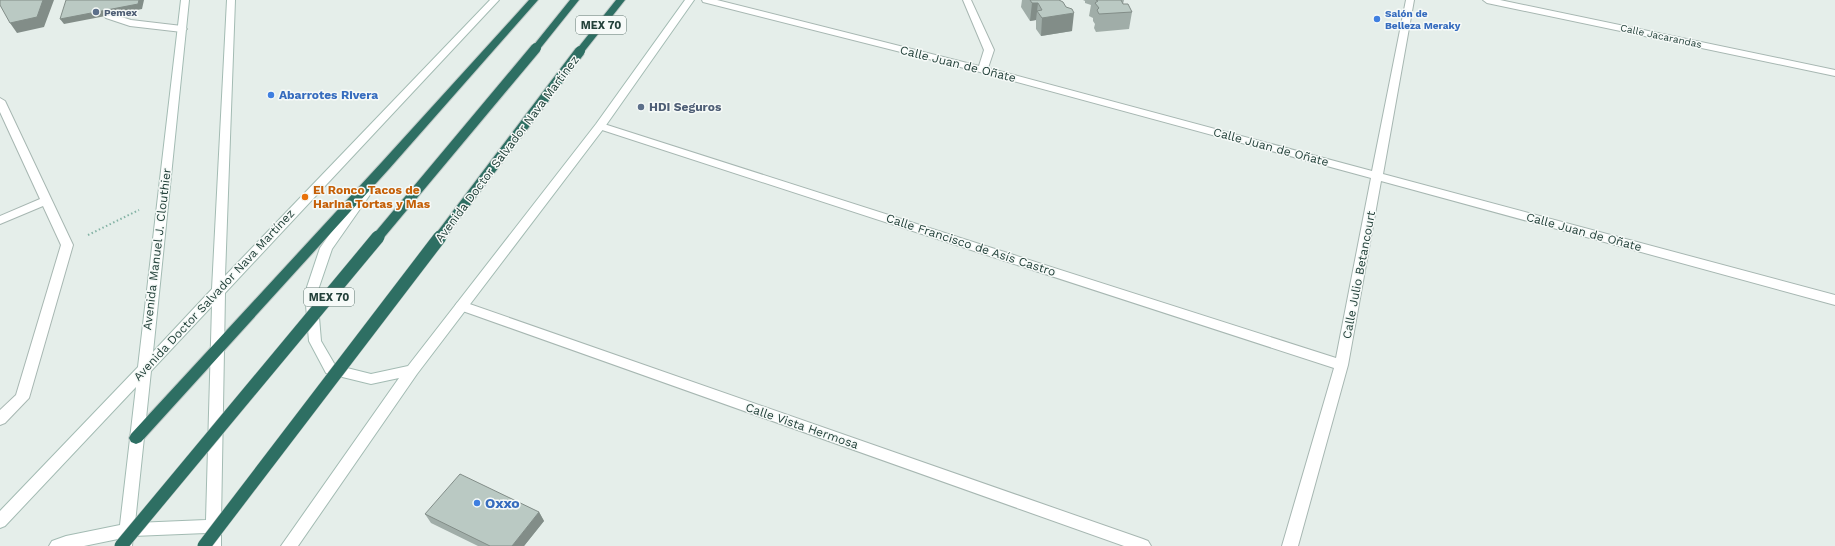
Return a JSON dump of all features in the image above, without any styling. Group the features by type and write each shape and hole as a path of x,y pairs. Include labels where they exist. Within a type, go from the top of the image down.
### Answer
{"highway":[{"path":"136,438 385,166 534,0"},
{"name":"MEX 70","path":"121,546 575,0"},
{"name":"Avenida Doctor Salvador Nava Martínez","path":"204,546 432,248 580,51 621,0"}],"street":[{"name":"Avenida Manuel J. Clouthier","path":"125,546 143,370 185,0"},
{"path":"213,546 215,526 216,349 220,289 231,0"},
{"name":"Avenida Doctor Salvador Nava Martínez","path":"0,521 495,0"},
{"path":"289,546 412,370 600,126 690,0"},
{"name":"Calle Juan de Oñate","path":"706,0 983,70 1835,300"},
{"path":"967,0 989,50 983,70"},
{"name":"Calle Julio Betancourt","path":"1290,546 1342,365 1410,0"},
{"name":"Calle Jacarandas","path":"1487,0 1835,73"},
{"path":"109,16 130,23 182,29"},
{"path":"0,101 68,245 22,398 0,419"},
{"name":"Calle Francisco de Asís Castro","path":"600,126 1342,365"},
{"path":"385,166 326,248 311,294 315,342 330,369 371,379 412,370"},
{"path":"0,220 46,201"},
{"name":"Calle Vista Hermosa","path":"461,306 1143,546"},
{"path":"57,546 127,530 215,526"}],"path":[{"path":"68,245 162,198"}],"building":[{"path":"0,0 43,0 37,17 10,23 0,5"},
{"name":"Pemex","path":"66,0 139,0 138,4 60,19"},
{"path":"1030,0 1059,0 1063,2 1066,7 1072,9 1074,13 1042,18 1037,11 1042,10 1038,3 1032,3"},
{"path":"1096,0 1121,0 1123,4 1128,4 1132,12 1099,14 1097,10 1099,8 1095,3 1098,1"},
{"name":"Oxxo","path":"460,474 539,512 512,546 490,546 425,514"}],"place":[{"name":"Pemex","path":"96,12"},
{"name":"Salón de Belleza Meraky","path":"1377,19"},
{"name":"Abarrotes Rivera","path":"271,95"},
{"name":"HDI Seguros","path":"641,107"},
{"name":"El Ronco Tacos de Harina Tortas y Mas","path":"305,197"},
{"name":"Oxxo","path":"477,503"}]}
